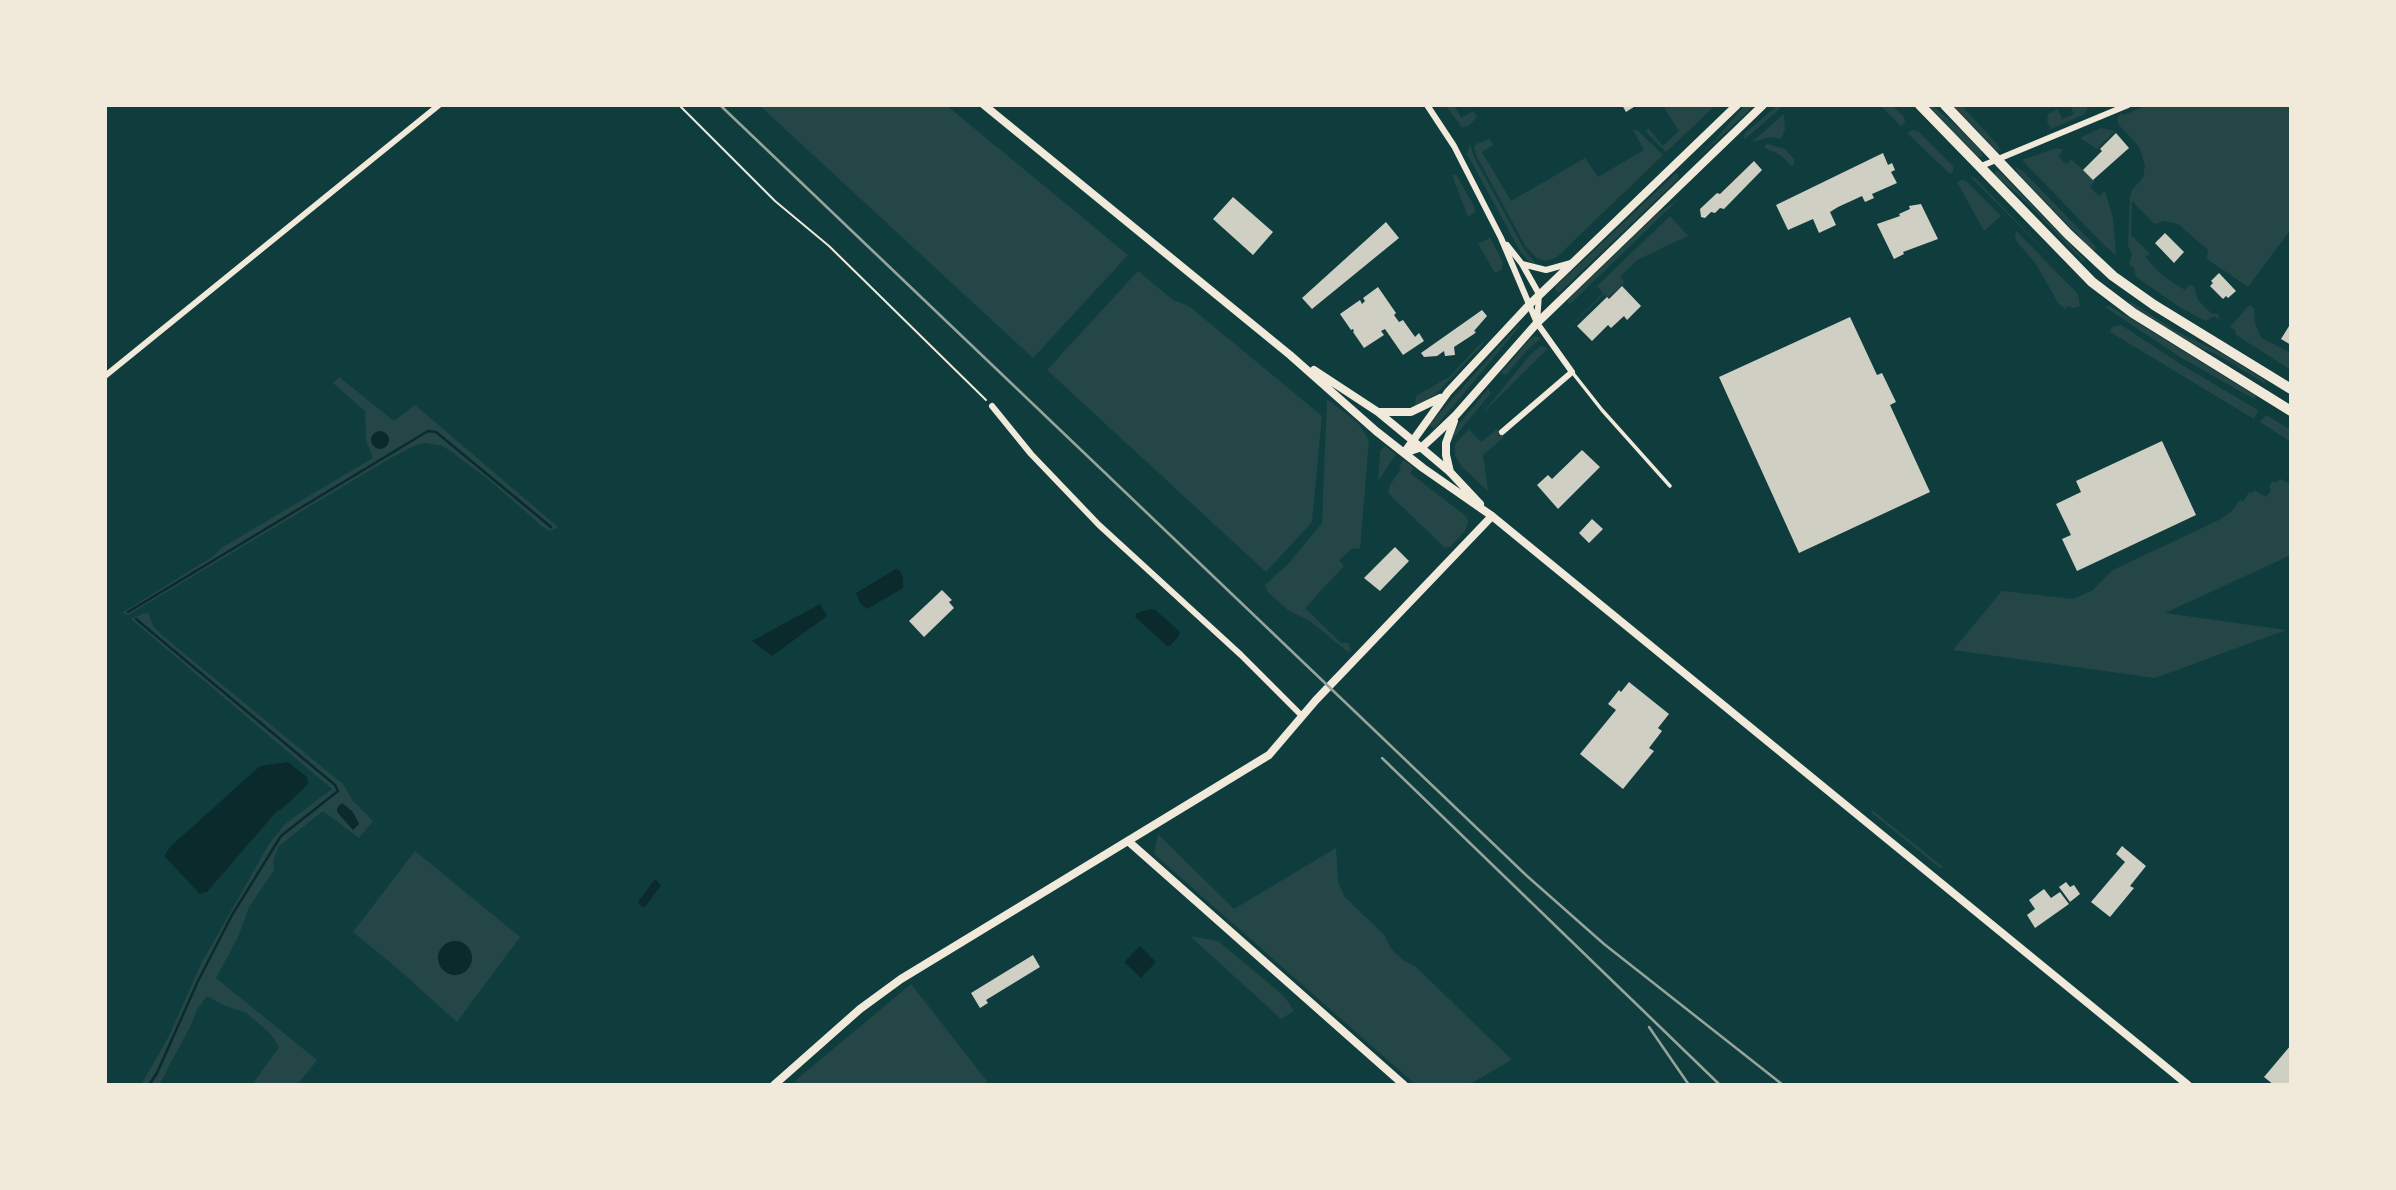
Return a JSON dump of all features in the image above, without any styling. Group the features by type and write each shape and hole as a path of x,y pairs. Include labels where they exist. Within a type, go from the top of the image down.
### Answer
{"main road":[{"path":"1920,105 2060,252 2104,292 2148,323 2291,411"},
{"path":"1945,105 2084,250 2113,276 2154,305 2291,389"}],"street":[{"path":"105,376 439,105"},
{"path":"984,105 1290,355 1404,453 1492,516 2188,1085"},
{"path":"1427,105 1454,146 1501,238 1536,323 1572,372 1502,432"},
{"path":"1404,453 1448,393 1539,294 1737,105"},
{"path":"1404,453 1422,447 1456,415 1536,323 1763,105"},
{"path":"1979,167 2128,105"},
{"path":"1501,238 1522,264 1539,294 1536,323"},
{"path":"1522,264 1546,270 1571,263"},
{"path":"1290,355 1378,412 1422,447 1492,516"},
{"path":"1378,412 1418,410 1448,393"},
{"path":"992,406 1031,454 1099,525 1241,655 1302,716"},
{"path":"1450,472 1446,443 1456,415"},
{"path":"774,1085 881,993 1260,761 1284,740 1302,716 1492,516"},
{"path":"1128,841 1404,1085"}],"lane":[{"path":"1572,372 1670,486"}],"path":[{"path":"679,105 775,201 829,246 992,406"}],"shaded area":[{"path":"759,105 946,105 1128,255 1033,358"},
{"path":"1445,105 1454,105 1461,118 1473,111 1477,117 1468,126 1462,127"},
{"path":"1669,105 1716,105 1666,152 1646,132 1648,128 1663,146 1679,131 1664,108"},
{"path":"1745,105 1755,105 1691,164 1714,141"},
{"path":"1778,105 1784,105 1744,140 1745,133"},
{"path":"1880,105 1892,105 1904,117 1905,123 1901,126"},
{"path":"1928,105 1932,105 1958,127 1981,151 1983,157 1977,156"},
{"path":"1953,105 1961,105 2001,151 1996,150"},
{"path":"2070,105 2086,105 2088,109 2083,115 2051,129 2047,121 2048,114 2058,109 2062,119 2074,114"},
{"path":"2148,105 2291,105 2291,229 2248,287 2207,259 2208,250 2178,224 2164,221 2154,224 2132,201 2131,235 2150,254 2145,257 2163,276 2185,290 2189,285 2194,287 2198,300 2212,314 2218,314 2219,320 2214,316 2206,321 2181,308 2136,277 2134,268 2129,264 2132,254 2128,246 2130,197 2132,190 2143,178 2145,165 2139,147 2119,125 2117,119 2121,113 2124,115"},
{"path":"1784,114 1785,129 1781,139 1771,137 1752,142"},
{"path":"2101,128 2115,131 2097,149 2080,138"},
{"path":"1633,130 1637,130 1663,155 1557,257 1546,261 1537,258 1526,247 1474,148 1476,144 1490,139 1493,145 1482,152 1511,201 1585,158 1598,177 1644,150"},
{"path":"1913,130 1919,132 1953,166 1953,172 1950,174 1907,133"},
{"path":"1470,144 1474,157 1524,249 1537,265 1528,261 1520,251 1467,154"},
{"path":"1768,144 1785,149 1794,159 1794,164 1792,166 1780,155 1765,148"},
{"path":"2057,148 2063,150 2058,156 2066,164 2071,159 2095,181 2090,187 2099,196 2105,191 2113,218 2116,255 2022,160"},
{"path":"2015,167 2022,170 2097,248 2093,251"},
{"path":"1996,170 2085,260 2084,262 2027,203 1995,175"},
{"path":"1676,173 1679,177 1677,180 1559,293 1554,288"},
{"path":"1456,174 1475,208 1475,212 1468,217 1452,175"},
{"path":"1970,176 1975,178 2069,276"},
{"path":"1962,180 2001,216 1984,231 1957,182"},
{"path":"1681,197 1570,304 1567,301 1656,215"},
{"path":"1670,216 1688,236 1637,260 1620,277 1625,282 1608,298 1604,294 1556,341 1603,293 1597,286"},
{"path":"2016,231 2078,294 2080,306 2067,306 2065,309 2058,303 2036,264 2017,242"},
{"path":"1490,238 1503,262 1502,269 1495,273 1478,244"},
{"path":"1138,271 1173,300 1189,306 1322,416 1312,522 1266,572 1047,370"},
{"path":"2131,302 2176,331 2221,353 2266,381 2264,383 2220,356 2190,343 2142,313 2130,304"},
{"path":"2110,306 2256,396 2254,399 2180,357 2105,307"},
{"path":"2248,306 2254,309 2255,323 2261,338 2291,353 2291,370 2236,335 2235,330 2230,327"},
{"path":"1519,324 1434,429 1429,425"},
{"path":"2121,325 2258,410 2254,419 2110,332 2112,327"},
{"path":"1535,336 1541,338 1506,375 1501,373 1529,340"},
{"path":"1484,340 1436,394 1415,406 1416,396 1449,377"},
{"path":"1541,346 1548,348 1481,415 1531,354"},
{"path":"339,377 394,421 415,405 558,527 550,531 543,527 488,479 453,453 443,446 425,443 389,459 128,615 122,613 212,557 223,547 373,458 366,440 365,411 333,383"},
{"path":"1488,389 1491,393 1451,441 1457,426"},
{"path":"1327,399 1358,423 1369,440 1360,549 1353,548 1339,560 1344,566 1305,608 1341,643 1348,643 1351,651 1348,652 1311,622 1288,610 1268,592 1265,585 1289,563 1322,523"},
{"path":"2266,415 2291,430 2291,442 2260,422"},
{"path":"1469,429 1481,442 1497,429 1504,437 1483,455 1488,491 1462,467 1455,456 1455,444"},
{"path":"380,431 386,434 389,440 386,446 380,449 374,446 371,440 374,434"},
{"path":"1385,446 1396,454 1378,481 1380,451"},
{"path":"1404,460 1414,468 1410,473 1467,517 1465,531 1450,547 1444,547 1388,493"},
{"path":"2281,479 2291,484 2291,555 2165,613 2286,630 2155,678 1953,650 2002,591 2073,599 2093,590 2113,570 2221,519 2232,511 2240,500 2243,502 2249,492 2254,490 2266,497 2271,490 2269,487 2272,481 2275,483"},
{"path":"896,569 903,578 903,588 867,609 860,603 856,593"},
{"path":"820,604 827,616 772,656 752,641"},
{"path":"1154,609 1179,631 1180,634 1170,646 1135,617 1137,613"},
{"path":"148,612 153,626 163,636 344,785 352,800 373,821 359,838 323,811 279,846 273,860 274,870 249,907 238,937 216,978 317,1060 297,1085 252,1085 279,1047 270,1033 246,1013 207,996 197,1010 159,1085 141,1085 169,1036 201,964 269,844 284,825 332,789 131,619"},
{"path":"288,762 307,777 308,784 276,812 207,892 200,894 164,856 171,846 260,766"},
{"path":"342,803 353,812 359,824 353,830 337,812"},
{"path":"1871,809 1943,867 1940,868 1872,813"},
{"path":"1158,834 1234,909 1336,848 1338,882 1344,896 1385,936 1391,949 1415,966 1511,1059 1510,1061 1468,1085 1416,1085 1154,854"},
{"path":"415,851 520,937 457,1022 353,932"},
{"path":"655,879 661,885 645,907 642,907 638,902"},
{"path":"1190,936 1218,941 1284,996 1294,1011 1281,1019"},
{"path":"455,941 467,946 472,958 467,970 455,975 443,970 438,958 443,946"},
{"path":"1140,946 1156,962 1141,978 1124,962"},
{"path":"911,984 990,1085 795,1085 796,1080"}],"building":[{"path":"1622,105 1637,105 1626,112"},
{"path":"2116,133 2129,148 2093,180 2083,170"},
{"path":"1883,153 1888,165 1892,163 1895,170 1891,172 1897,183 1872,194 1874,198 1865,202 1862,196 1830,212 1836,225 1819,233 1813,219 1788,230 1776,205"},
{"path":"1754,161 1762,170 1724,209 1711,212 1705,218 1701,217 1700,209"},
{"path":"1233,197 1273,232 1253,255 1213,219"},
{"path":"1921,204 1938,239 1903,252 1904,254 1894,259 1877,224 1900,216 1899,214 1910,209 1909,206"},
{"path":"1386,222 1399,238 1312,309 1302,298"},
{"path":"2165,233 2184,252 2174,263 2155,243"},
{"path":"2219,273 2236,291 2228,298 2226,296 2223,299 2210,286"},
{"path":"1622,286 1641,306 1627,320 1624,316 1611,328 1608,325 1592,341 1577,326"},
{"path":"1378,287 1399,322 1403,320 1415,337 1419,333 1424,341 1403,355 1385,329 1381,331 1384,335 1364,348 1340,314 1360,300 1362,304 1365,301 1363,298"},
{"path":"1482,310 1487,316 1474,334 1454,347 1455,355 1445,356 1444,351 1437,356 1424,357 1421,353"},
{"path":"1850,317 1877,375 1882,373 1896,402 1890,405 1930,492 1799,553 1719,377"},
{"path":"2291,323 2291,345 2281,339"},
{"path":"2162,441 2196,515 2077,571 2062,539 2071,535 2056,504 2081,492 2076,481"},
{"path":"1582,450 1600,467 1558,509 1537,485 1548,475 1552,479"},
{"path":"1592,519 1603,529 1589,543 1579,533"},
{"path":"1395,547 1409,561 1380,591 1364,578"},
{"path":"942,590 952,600 949,602 954,608 924,637 909,621"},
{"path":"1629,682 1669,714 1658,728 1662,731 1649,748 1654,751 1623,789 1580,754 1616,710 1608,704"},
{"path":"2122,846 2146,866 2130,886 2134,888 2110,917 2091,902 2125,862 2116,854"},
{"path":"2066,882 2070,887 2074,885 2080,894 2070,902 2059,887"},
{"path":"2044,889 2051,898 2060,892 2069,904 2035,928 2027,915 2035,909 2029,900"},
{"path":"1033,955 1040,967 986,1000 988,1003 980,1008 971,993"},
{"path":"2291,1045 2291,1085 2274,1085 2264,1077"}],"waterway":[{"path":"128,612 428,431 436,432 551,527"},
{"path":"136,619 335,785 338,791 281,836 232,915 149,1085"}],"railway":[{"path":"720,105 1527,876 1604,944 1783,1085"},
{"path":"1382,758 1720,1085"},
{"path":"1649,1027 1689,1085"}]}
